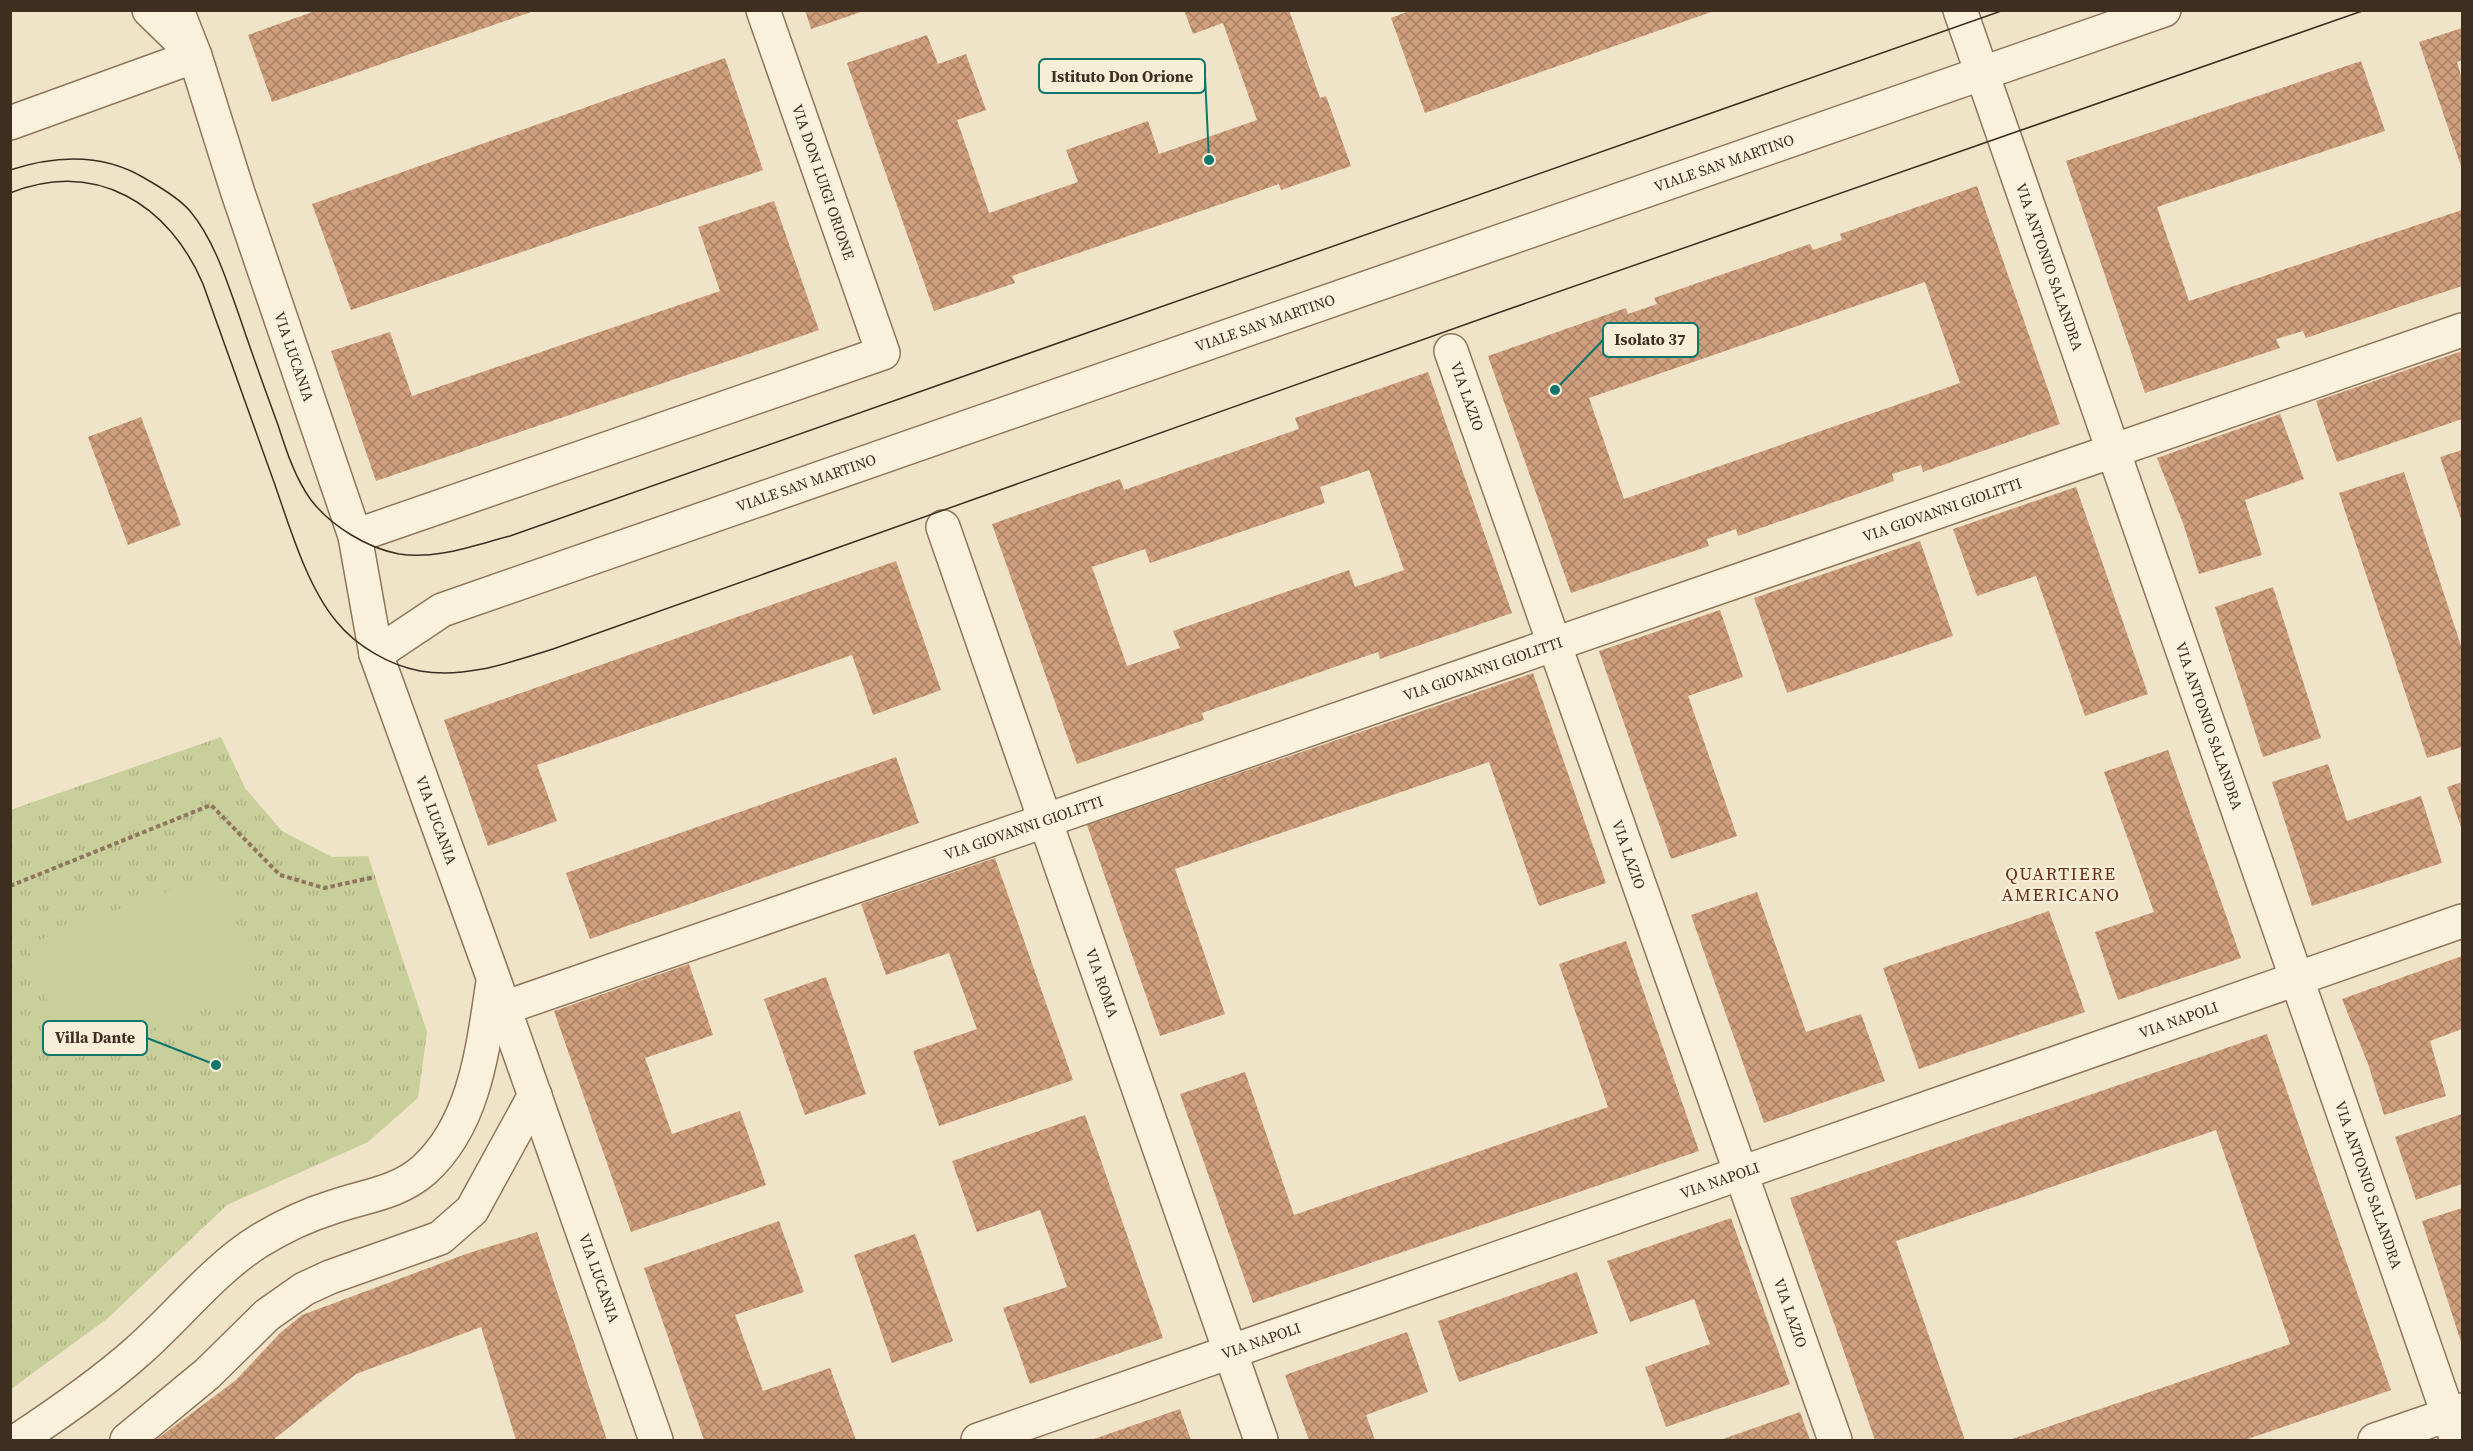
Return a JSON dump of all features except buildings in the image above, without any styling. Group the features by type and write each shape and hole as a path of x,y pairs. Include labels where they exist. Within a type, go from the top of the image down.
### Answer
{"street":[{"path":"10,123 195,56 149,10"},
{"name":"VIA LUCANIA","path":"177,10 195,56 238,193 355,537 376,654 493,977 656,1440"},
{"name":"VIA DON LUIGI ORIONE","path":"355,537 883,353 763,10"},
{"name":"VIA ANTONIO SALANDRA","path":"1960,10 2297,978 2456,1422"},
{"name":"VIALE SAN MARTINO","path":"376,654 442,610 2164,10"},
{"name":"VIA GIOVANNI GIOLITTI","path":"504,1008 2463,330"},
{"name":"VIA LAZIO","path":"1451,351 1835,1440"},
{"name":"VIA ROMA","path":"943,527 1261,1440"},
{"name":"VIA NAPOLI","path":"978,1440 2463,921"},
{"path":"18,1440 137,1352 228,1264 257,1242 286,1226 332,1207 398,1188 425,1169 452,1136 467,1103 479,1066 493,977"},
{"path":"127,1440 207,1374 267,1315 304,1289 330,1277 440,1238 472,1210 535,1095"},
{"path":"2375,1440 2456,1422"}],"path":[{"path":"10,886 211,805 280,875 324,888 375,877"}],"green space":[{"path":"221,737 245,788 282,831 332,857 368,856 427,1032 418,1098 368,1142 227,1205 107,1319 11,1389 10,810"},
{"path":"217,872 262,987 71,1060 26,945"}],"tram line":[{"path":"10,170 62,159 97,161 130,171 146,179 186,206 207,235 219,262 288,454 300,483 311,500 329,519 362,541 399,554 427,555 455,551 510,536 2004,10"},
{"path":"10,193 42,184 72,182 100,186 126,196 150,211 171,231 203,284 293,538 316,591 326,607 353,639 385,659 420,671 454,673 488,668 553,649 1492,315 2365,10"}],"place":[{"name":"Istituto Don Orione","path":"1209,160"},
{"name":"Isolato 37","path":"1555,390"},
{"name":"Villa Dante","path":"216,1065"}],"district":[{"name":"QUARTIERE AMERICANO","path":"2061,884"}]}
